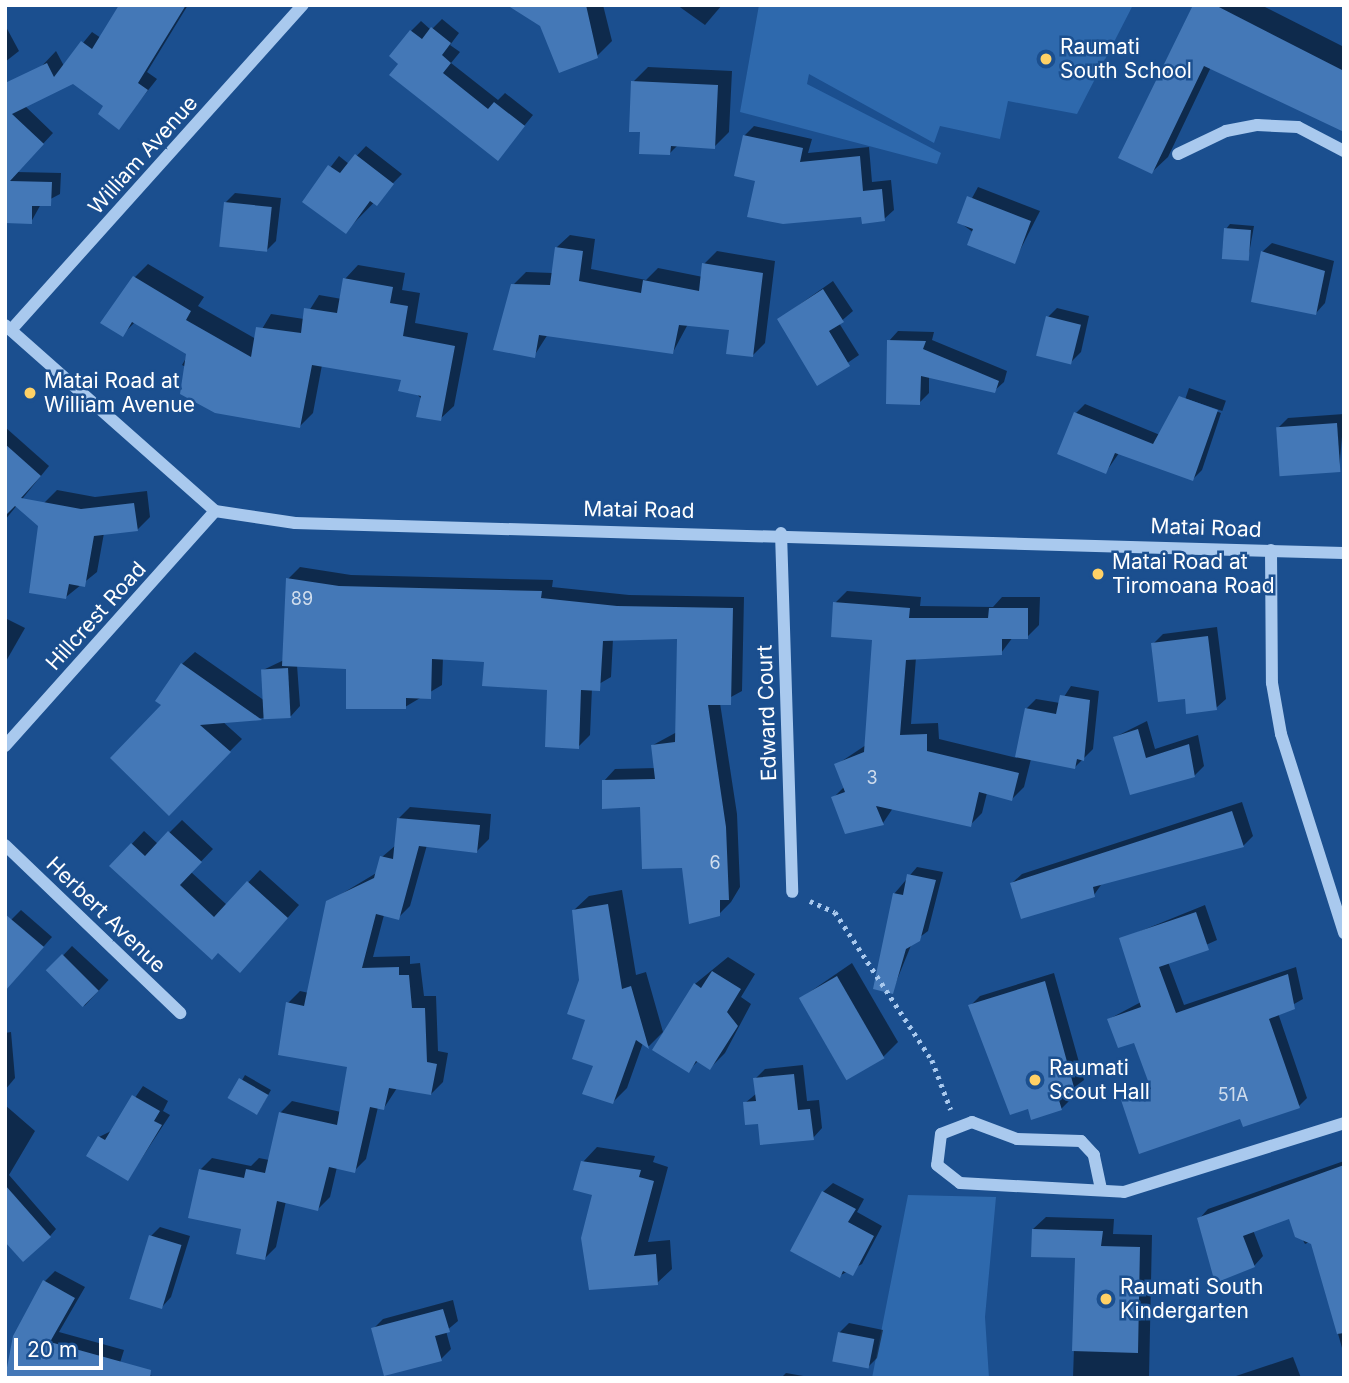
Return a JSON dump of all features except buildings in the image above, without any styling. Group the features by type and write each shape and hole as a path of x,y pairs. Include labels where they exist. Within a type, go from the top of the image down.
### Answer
{"street":[{"name":"William Avenue","path":"8,327 303,5"},
{"path":"1178,154 1226,131 1257,125 1298,127 1344,151"},
{"path":"8,327 215,511"},
{"name":"Matai Road","path":"215,511 295,523 781,533 1344,553"},
{"name":"Hillcrest Road","path":"5,746 215,511"},
{"name":"Edward Court","path":"781,533 792,892"},
{"path":"1271,550 1272,683 1281,734 1344,933"},
{"name":"Herbert Avenue","path":"5,845 180,1013"},
{"path":"1101,1189 1094,1155 1081,1141 1017,1139 972,1122 956,1124 941,1134 936,1150 946,1177 984,1185 1101,1189 1141,1190 1344,1123"}],"path":[{"path":"792,892 835,912 932,1060 956,1124"}],"shaded area":[{"path":"759,5 1133,5 1077,114 1008,101 1000,139 940,126 934,143 809,74 807,84 941,153 937,164 740,112"},
{"path":"908,1195 996,1197 985,1317 989,1378 872,1378"}],"place":[{"name":"Raumati South School","path":"1046,59"},
{"name":"Matai Road at William Avenue","path":"30,393"},
{"name":"Matai Road at Tiromoana Road","path":"1098,574"},
{"name":"Raumati Scout Hall","path":"1035,1080"},
{"name":"Raumati South Kindergarten","path":"1106,1299"}]}
